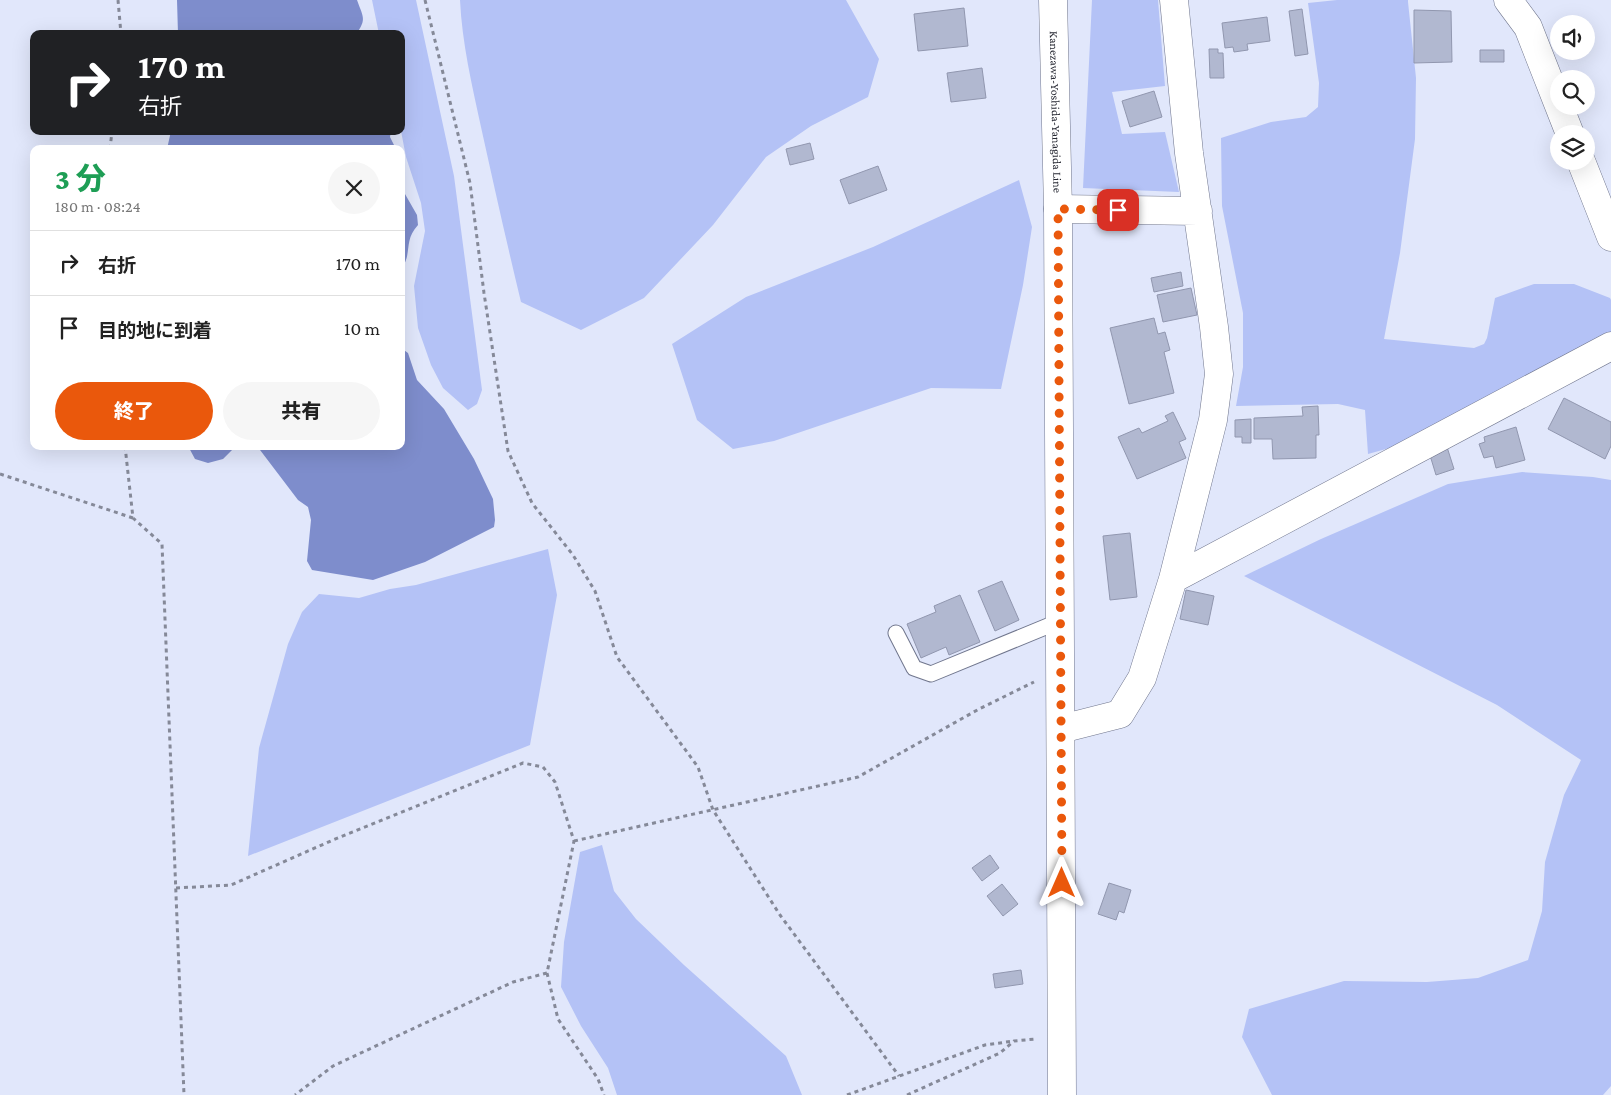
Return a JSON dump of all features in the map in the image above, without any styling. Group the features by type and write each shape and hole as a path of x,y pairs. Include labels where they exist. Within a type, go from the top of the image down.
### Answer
{"street":[{"name":"Kanezawa-Yoshida-Yanagida Line","path":"1053,0 1058,209 1062,1095"},
{"path":"1061,729 1120,714 1142,678 1173,579 1213,420 1219,374 1187,134 1174,0"},
{"path":"1508,0 1528,27 1550,83"},
{"path":"1585,170 1611,238"},
{"path":"1058,209 1198,210"},
{"path":"1173,579 1611,346"}],"lane":[{"path":"896,634 914,668 931,674 1060,621"}],"path":[{"path":"118,0 121,30"},
{"path":"425,0 470,183 484,293 508,452 532,503 572,555 595,591 617,657 698,767 713,810 780,914 899,1076"},
{"path":"125,450 133,518"},
{"path":"0,474 133,518 162,544 184,1095"},
{"path":"574,842 858,777 979,709 1061,668"},
{"path":"176,888 231,885 413,807 522,763 543,767 555,782 574,842 547,973 558,1018 598,1079 604,1095"},
{"path":"295,1095 333,1066 512,982 547,973"},
{"path":"847,1095 985,1045 1062,1037"},
{"path":"907,1095 1000,1053 1014,1041"}],"shaded area":[{"path":"177,0 357,0 363,18 359,30 178,30"},
{"path":"372,0 416,0 454,176 482,390 477,404 468,410 443,388 431,365 418,328 414,286 425,231 421,203 406,157 402,135 405,135 405,30 378,30"},
{"path":"460,0 846,0 879,59 868,97 811,126 766,157 713,225 644,298 581,330 521,302 471,80 465,48"},
{"path":"1092,0 1158,0 1165,86 1112,92 1122,134 1165,132 1179,192 1083,188"},
{"path":"1337,0 1408,0 1416,78 1415,139 1400,253 1384,339 1474,348 1484,344 1487,338 1495,298 1534,284 1574,284 1611,300 1611,334 1422,439 1368,454 1365,410 1338,404 1236,406 1243,367 1243,313 1222,206 1221,138 1271,122 1306,117 1318,107 1319,83 1308,3"},
{"path":"170,135 390,135 394,145 168,145"},
{"path":"1019,180 1032,227 1023,285 1001,389 931,388 774,441 733,449 697,420 672,344 746,297 873,247"},
{"path":"405,194 417,215 418,225 413,231 409,242 405,263"},
{"path":"405,351 408,353 417,380 444,409 474,459 493,499 495,520 494,527 425,562 373,580 312,570 307,561 311,520 308,507 298,500 260,450 405,450"},
{"path":"190,450 232,450 223,459 208,463 195,459"},
{"path":"1522,472 1611,480 1611,1086 1603,1095 1272,1095 1242,1037 1249,1009 1344,981 1427,982 1478,978 1528,960 1542,911 1545,862 1564,795 1581,760 1497,705 1244,576 1321,539 1448,484"},
{"path":"548,549 557,595 530,745 248,856 259,748 288,644 302,612 319,594 359,598 390,589 416,585"},
{"path":"602,845 614,891 636,919 684,965 786,1056 802,1095 617,1095 608,1068 581,1026 561,987 564,942 580,852"}],"building":[{"path":"964,8 968,46 918,51 914,14"},
{"path":"1302,9 1308,54 1295,56 1289,11"},
{"path":"1414,10 1451,11 1452,62 1414,63"},
{"path":"1267,17 1270,41 1247,44 1248,50 1234,52 1233,47 1225,48 1222,23"},
{"path":"1209,49 1218,49 1218,53 1223,53 1224,78 1210,78"},
{"path":"1480,50 1504,50 1504,62 1480,62"},
{"path":"982,68 986,98 951,102 947,73"},
{"path":"1154,91 1162,117 1130,127 1122,101"},
{"path":"810,143 814,159 790,165 786,149"},
{"path":"878,166 887,190 849,204 840,180"},
{"path":"1181,272 1183,286 1154,292 1151,278"},
{"path":"1191,288 1197,315 1163,322 1157,295"},
{"path":"1154,318 1158,334 1165,332 1170,350 1164,352 1174,393 1129,404 1110,328"},
{"path":"1564,398 1611,422 1611,446 1605,459 1548,429"},
{"path":"1318,406 1319,435 1316,435 1316,458 1273,459 1272,439 1254,439 1254,418 1303,416 1302,407"},
{"path":"1173,412 1186,439 1179,442 1186,458 1137,479 1118,437 1139,428 1142,433 1168,421 1165,416"},
{"path":"1251,419 1251,443 1242,443 1242,437 1235,437 1235,420"},
{"path":"1516,427 1525,460 1496,468 1493,456 1484,458 1479,444 1485,442 1484,437"},
{"path":"1447,447 1454,469 1436,475 1429,452"},
{"path":"1130,533 1137,597 1110,600 1103,536"},
{"path":"1002,581 1019,620 995,631 978,591"},
{"path":"1186,590 1214,596 1208,625 1180,619"},
{"path":"960,595 980,642 949,655 946,647 921,658 907,624 936,612 934,606"},
{"path":"990,855 999,868 982,881 972,868"},
{"path":"1109,883 1131,890 1124,913 1119,911 1116,920 1098,914"},
{"path":"1002,884 1018,904 1003,916 987,896"},
{"path":"1021,970 1023,984 995,988 993,974"}],"route":[{"path":"1062,883 1058,209 1118,210"}]}
